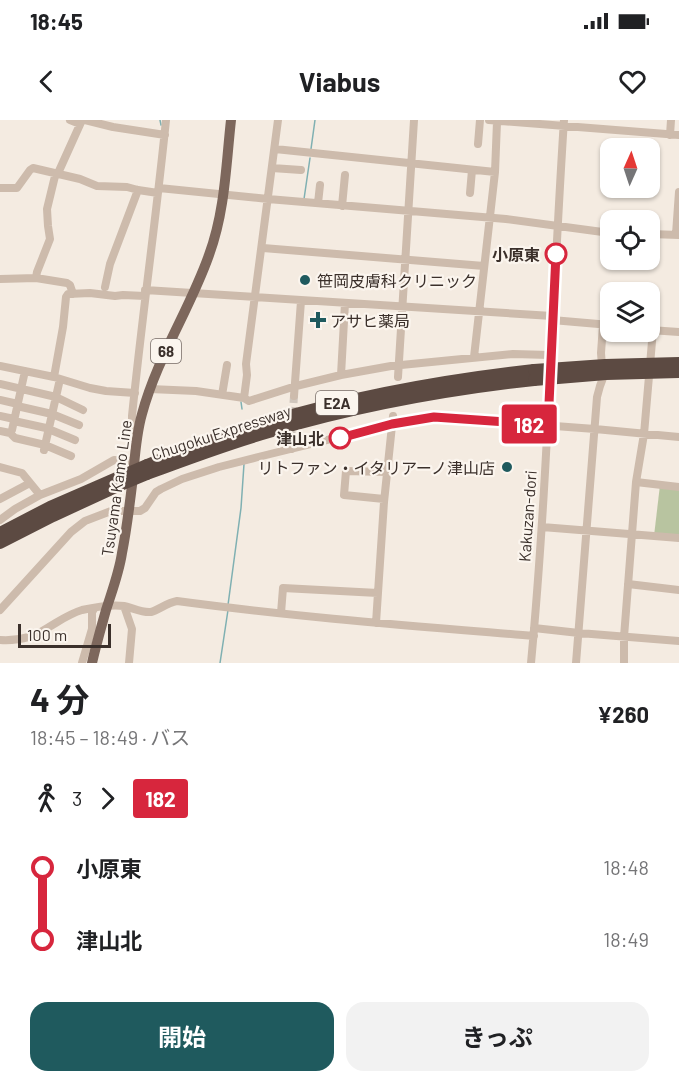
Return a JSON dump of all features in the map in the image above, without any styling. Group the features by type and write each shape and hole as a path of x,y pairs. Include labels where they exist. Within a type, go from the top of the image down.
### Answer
{"highway":[{"name":"Chugoku Expressway","path":"0,543 118,482 206,442 267,422 348,400 425,385 534,375 605,365 679,363"},
{"name":"Chugoku Expressway","path":"534,375 679,372"},
{"name":"Chugoku Expressway","path":"0,533 50,507 118,482"}],"main road":[{"name":"Tsuyama Kamo Line","path":"98,663 115,606 114,587 122,557 141,416 150,389 209,255 220,217 231,120"},
{"name":"Tsuyama Kamo Line","path":"92,663 115,606"}],"street":[{"path":"70,120 165,135"},
{"path":"137,433 132,427 135,393 166,120"},
{"path":"244,398 246,364 278,120"},
{"path":"398,377 414,120"},
{"path":"478,144 480,120"},
{"path":"474,357 495,172 493,121 564,123 674,135 671,120"},
{"path":"36,278 50,239 47,209 56,173 83,121"},
{"name":"Kakuzan-dori","path":"531,663 542,527 564,123"},
{"path":"275,149 495,172"},
{"path":"0,188 17,188 33,168 80,179 97,186 490,218 600,232"},
{"path":"272,168 301,170"},
{"path":"470,192 472,170"},
{"path":"342,206 345,175"},
{"path":"318,203 320,185"},
{"path":"105,287 110,264 138,190"},
{"path":"660,234 678,235 679,192"},
{"path":"263,248 484,267"},
{"path":"0,279 36,278 67,282 73,294"},
{"path":"44,448 56,397 68,294 96,293 115,296 145,293 256,297 479,312 600,324"},
{"path":"294,396 301,301"},
{"path":"341,375 345,303"},
{"path":"660,331 679,332"},
{"path":"576,663 597,397 603,378 601,353 603,342"},
{"path":"624,663 636,482 644,434 650,342"},
{"path":"150,389 196,392 249,400 341,375 392,366 513,354 550,355"},
{"path":"222,395 227,365"},
{"path":"0,366 106,391 135,393"},
{"path":"10,433 25,371"},
{"path":"0,384 56,397 83,410"},
{"path":"0,400 52,414 79,425"},
{"path":"0,416 49,429 75,440"},
{"path":"0,610 78,526 104,512 140,511 145,508 156,492 182,479 393,420 434,417 679,437"},
{"path":"375,623 384,499 393,420"},
{"path":"0,431 71,456"},
{"path":"291,439 292,449"},
{"path":"0,520 40,495 81,479 114,460 134,461"},
{"path":"0,466 22,473 40,495"},
{"path":"71,482 79,471"},
{"path":"384,499 344,495 345,479 346,471 387,472"},
{"path":"636,482 679,487"},
{"path":"0,499 30,483"},
{"path":"542,527 679,538"},
{"path":"628,584 679,590"},
{"path":"281,613 283,588 378,593"},
{"path":"0,640 35,635 68,615 86,609 115,606 154,612 169,603 177,602 375,623 579,633 679,641"},
{"path":"115,606 132,629 129,663"},
{"path":"82,663 94,609"}],"green space":[{"path":"660,485 679,487 679,538 654,536"}],"waterway":[{"path":"160,120 161,125"},
{"path":"311,149 315,120"},
{"path":"304,199 310,158"},
{"path":"241,402 242,409"},
{"path":"228,605 241,508 244,464"},
{"path":"220,663 228,610"}],"tunnel":[{"path":"291,439 294,396"}],"bus line":[{"name":"182","path":"340,438 392,424 434,417 548,425 556,254"}],"place":[{"name":"小原東","path":"556,254"},
{"name":"笹岡皮膚科クリニック","path":"305,280"},
{"name":"アサヒ薬局","path":"318,320"},
{"name":"津山北","path":"340,438"},
{"name":"リトファン・イタリアーノ津山店","path":"507,467"}]}
